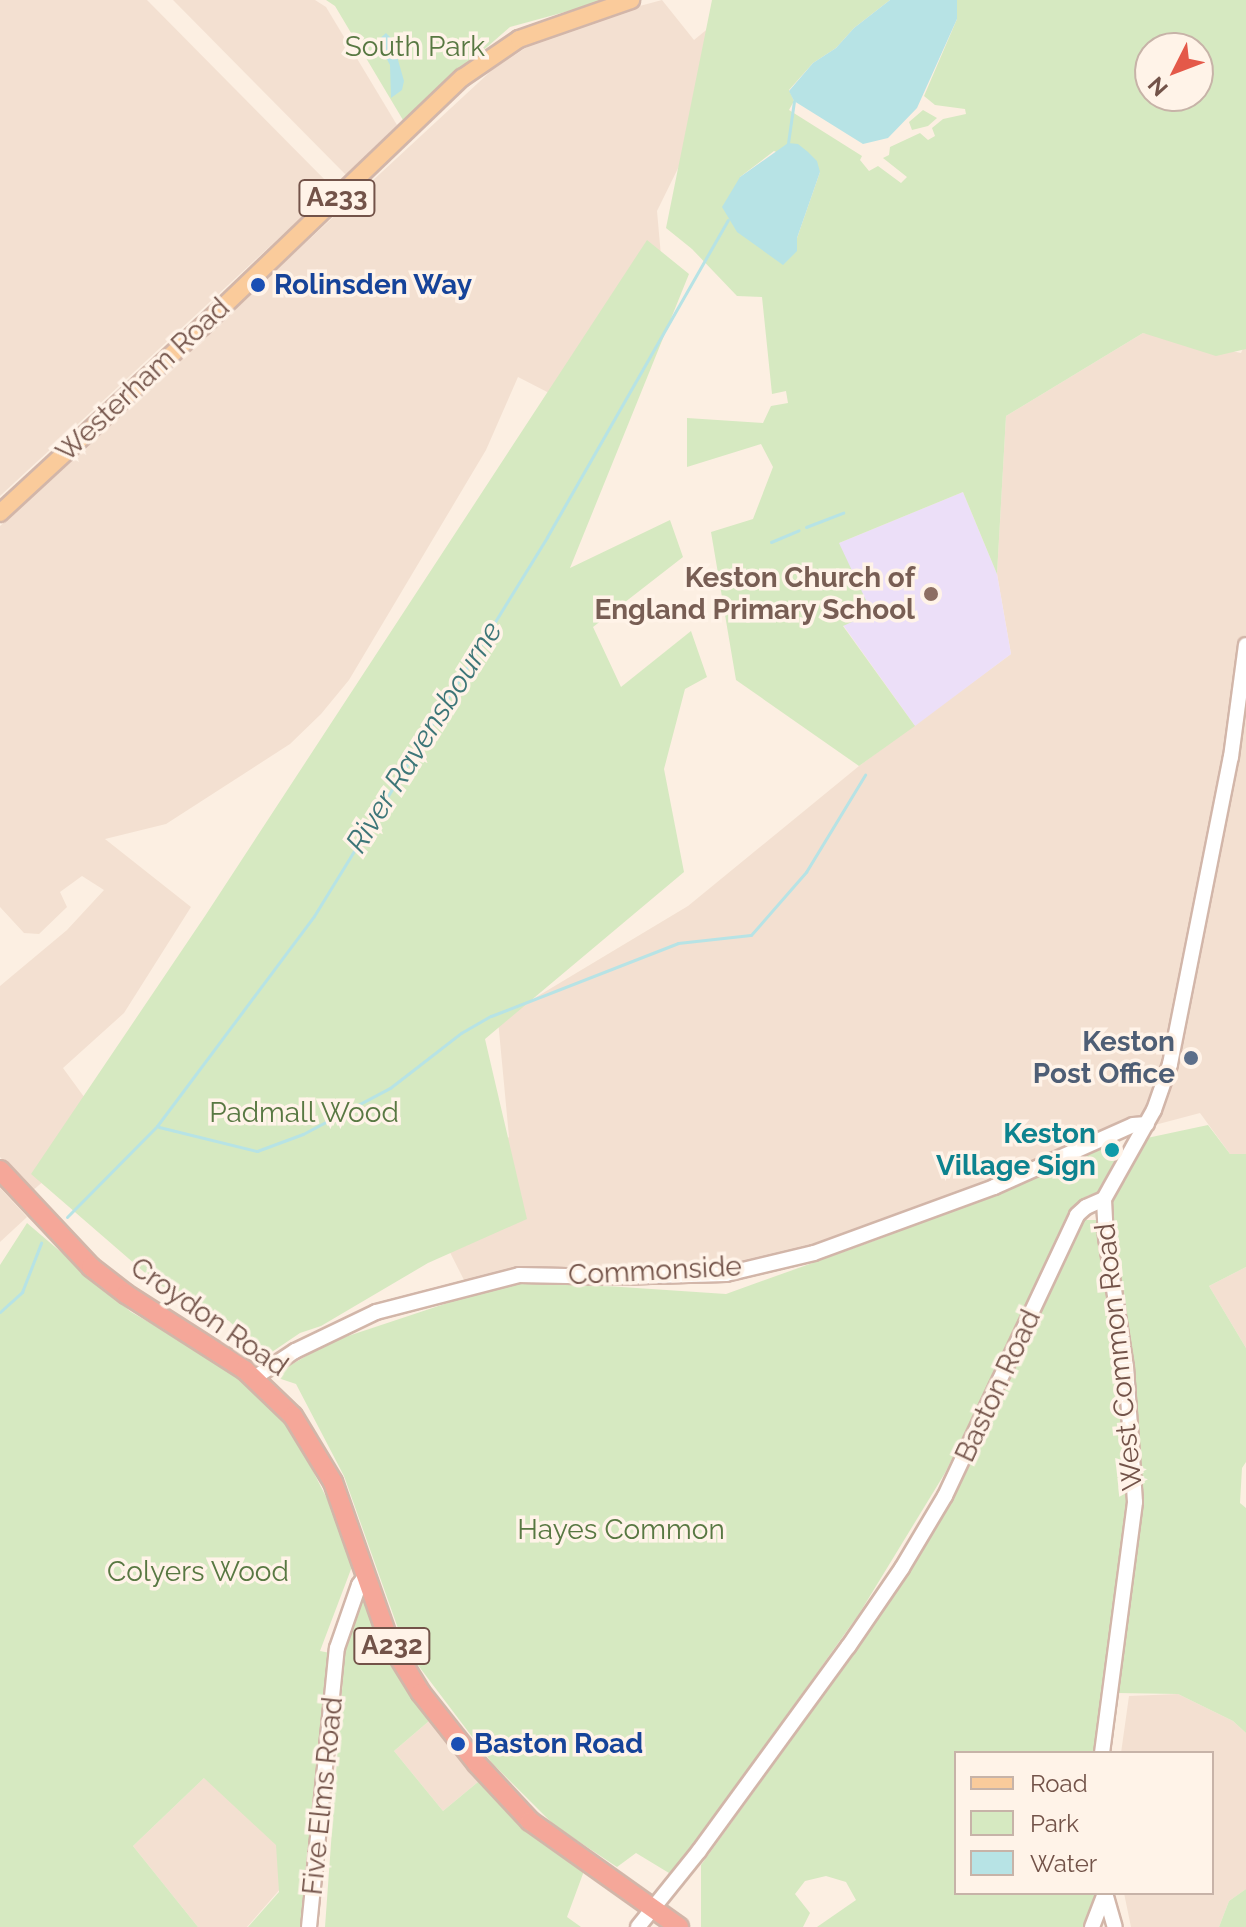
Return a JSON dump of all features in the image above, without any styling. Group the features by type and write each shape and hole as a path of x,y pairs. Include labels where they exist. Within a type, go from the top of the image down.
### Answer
{"highway":[{"name":"Croydon Road","path":"0,1170 91,1267 126,1294 254,1378 293,1416 313,1444 341,1502 384,1629 403,1666 477,1764 541,1830 679,1927"}],"main road":[{"name":"Westerham Road","path":"0,513 213,317 462,78 519,39 631,0"}],"street":[{"path":"1104,1199 1147,1124 1170,1064 1231,757 1246,645"},
{"name":"Commonside","path":"254,1378 295,1351 376,1312 519,1275 614,1277 726,1274 814,1253 994,1187 1136,1124 1147,1124"},
{"path":"1102,1139 1123,1137 1130,1152"},
{"name":"West Common Road","path":"1102,1751 1135,1502 1126,1367 1106,1238 1104,1199"},
{"name":"Baston Road","path":"638,1927 848,1647 902,1568 951,1485 1077,1215 1104,1199"},
{"name":"Five Elms Road","path":"309,1927 337,1648 360,1581 366,1575"},
{"path":"1092,1927 1104,1895"},
{"path":"1106,1895 1115,1927"}],"shaded area":[{"path":"0,0 147,0 333,188 0,496"},
{"path":"173,0 315,0 326,7 397,125 346,175"},
{"path":"662,0 694,40 743,0 687,150 657,211 663,278 555,396 518,377 486,450 349,680 321,714 290,744 166,824 105,839 191,907 124,1013 63,1068 106,1127 31,1192 0,1157 0,986 67,930 104,890 82,876 60,892 67,907 39,934 24,933 0,907 0,526 492,70 554,29"},
{"path":"1143,333 1241,353 1246,342 1246,1154 1230,1154 1200,1113 1102,1139 976,1188 794,1251 731,1268 518,1271 466,1284 424,1201 509,1137 498,1020 688,906 859,766 1011,654 997,574 1006,416"},
{"name":"Keston Church of England Primary School","path":"963,492 997,574 1011,654 915,726 843,625 839,543"},
{"path":"0,1188 27,1217 0,1242"},
{"path":"1246,1267 1246,1348 1209,1286"},
{"path":"1178,1694 1233,1721 1246,1733 1246,1889 1229,1901 1219,1927 1131,1927 1124,1895 1214,1895 1214,1751 1121,1751 1129,1696"},
{"path":"436,1715 484,1777 443,1811 394,1751"},
{"path":"229,1754 314,1850 247,1927 198,1927 133,1846"}],"green space":[{"name":"South Park","path":"326,0 609,0 510,27 403,120 335,6"},
{"path":"712,0 890,0 854,28 836,48 813,63 789,90 794,101 789,110 862,156 860,160 869,171 878,166 901,183 907,177 883,158 889,155 890,147 920,133 928,140 935,136 932,128 943,119 966,114 965,109 935,105 924,96 957,19 957,0 1246,0 1246,349 1216,356 1143,333 1006,416 997,574 963,492 839,543 872,613 843,626 915,726 859,766 736,680 711,532 753,519 773,467 761,444 687,467 687,418 763,423 771,406 788,403 786,391 772,394 762,297 737,296 692,249 666,228","holes":["774,151 820,172 797,238 797,251 740,177"]},
{"path":"923,110 937,118 928,126 912,130 909,122"},
{"name":"Padmall Wood","path":"647,240 689,274 570,568 670,520 683,557 593,627 621,687 691,631 707,677 685,689 664,769 684,872 485,1039 527,1219 428,1263 321,1326 300,1333 266,1356 229,1321 158,1284 31,1174 205,916"},
{"path":"1208,1125 1230,1154 1246,1154 1246,1267 1209,1286 1246,1348 1246,1462 1242,1468 1240,1503 1246,1508 1246,1733 1233,1721 1178,1694 1117,1693 1142,1501 1114,1253 1112,1201 1147,1138"},
{"name":"Hayes Common","path":"1118,1140 1125,1151 1101,1191 1087,1196 1077,1207 945,1473 859,1614 688,1853 669,1873 636,1853 617,1867 554,1825 492,1763 405,1648 344,1476 296,1384 272,1376 330,1342 517,1280 726,1294 882,1238"},
{"path":"1083,1220 1099,1220 1125,1441 1128,1503 1098,1751 954,1751 954,1895 1094,1895 1085,1927 817,1927 856,1900 846,1882 826,1876 805,1881 795,1894 810,1913 803,1927 701,1927 701,1865 833,1682 920,1552 989,1424"},
{"name":"Colyers Wood","path":"27,1223 131,1312 194,1348 281,1408 356,1556 320,1651 330,1653 309,1927 248,1927 279,1892 276,1845 204,1778 133,1846 198,1927 0,1927 0,1265"},
{"path":"365,1585 436,1715 394,1751 443,1811 484,1777 545,1843 584,1871 567,1917 581,1927 325,1927 345,1649"},
{"path":"1246,1889 1246,1927 1219,1927 1229,1901"}],"water":[{"path":"890,0 957,0 957,19 917,108 888,138 863,144 794,101 789,91 813,63 836,48 854,28"},
{"path":"386,33 392,39 404,81 402,90 391,98 390,65 377,41"},
{"path":"788,143 798,144 808,152 817,161 820,172 797,238 797,251 783,265 737,232 722,207 740,177"}],"waterway":[{"path":"788,143 794,101"},
{"name":"River Ravensbourne","path":"67,1217 157,1126 314,916 547,537 728,220"},
{"path":"806,527 843,513"},
{"path":"771,542 799,530"},
{"path":"159,1127 257,1151 303,1134 390,1088 461,1033 491,1016 678,943 751,935 806,872 865,775"},
{"name":"River Ravensbourne","path":"0,1312 22,1292 41,1243"}],"place":[{"name":"Rolinsden Way","path":"258,285"},
{"name":"Keston Church of England Primary School","path":"931,594"},
{"name":"Keston Post Office","path":"1191,1058"},
{"name":"Keston Village Sign","path":"1112,1150"},
{"name":"Baston Road","path":"458,1744"}]}
